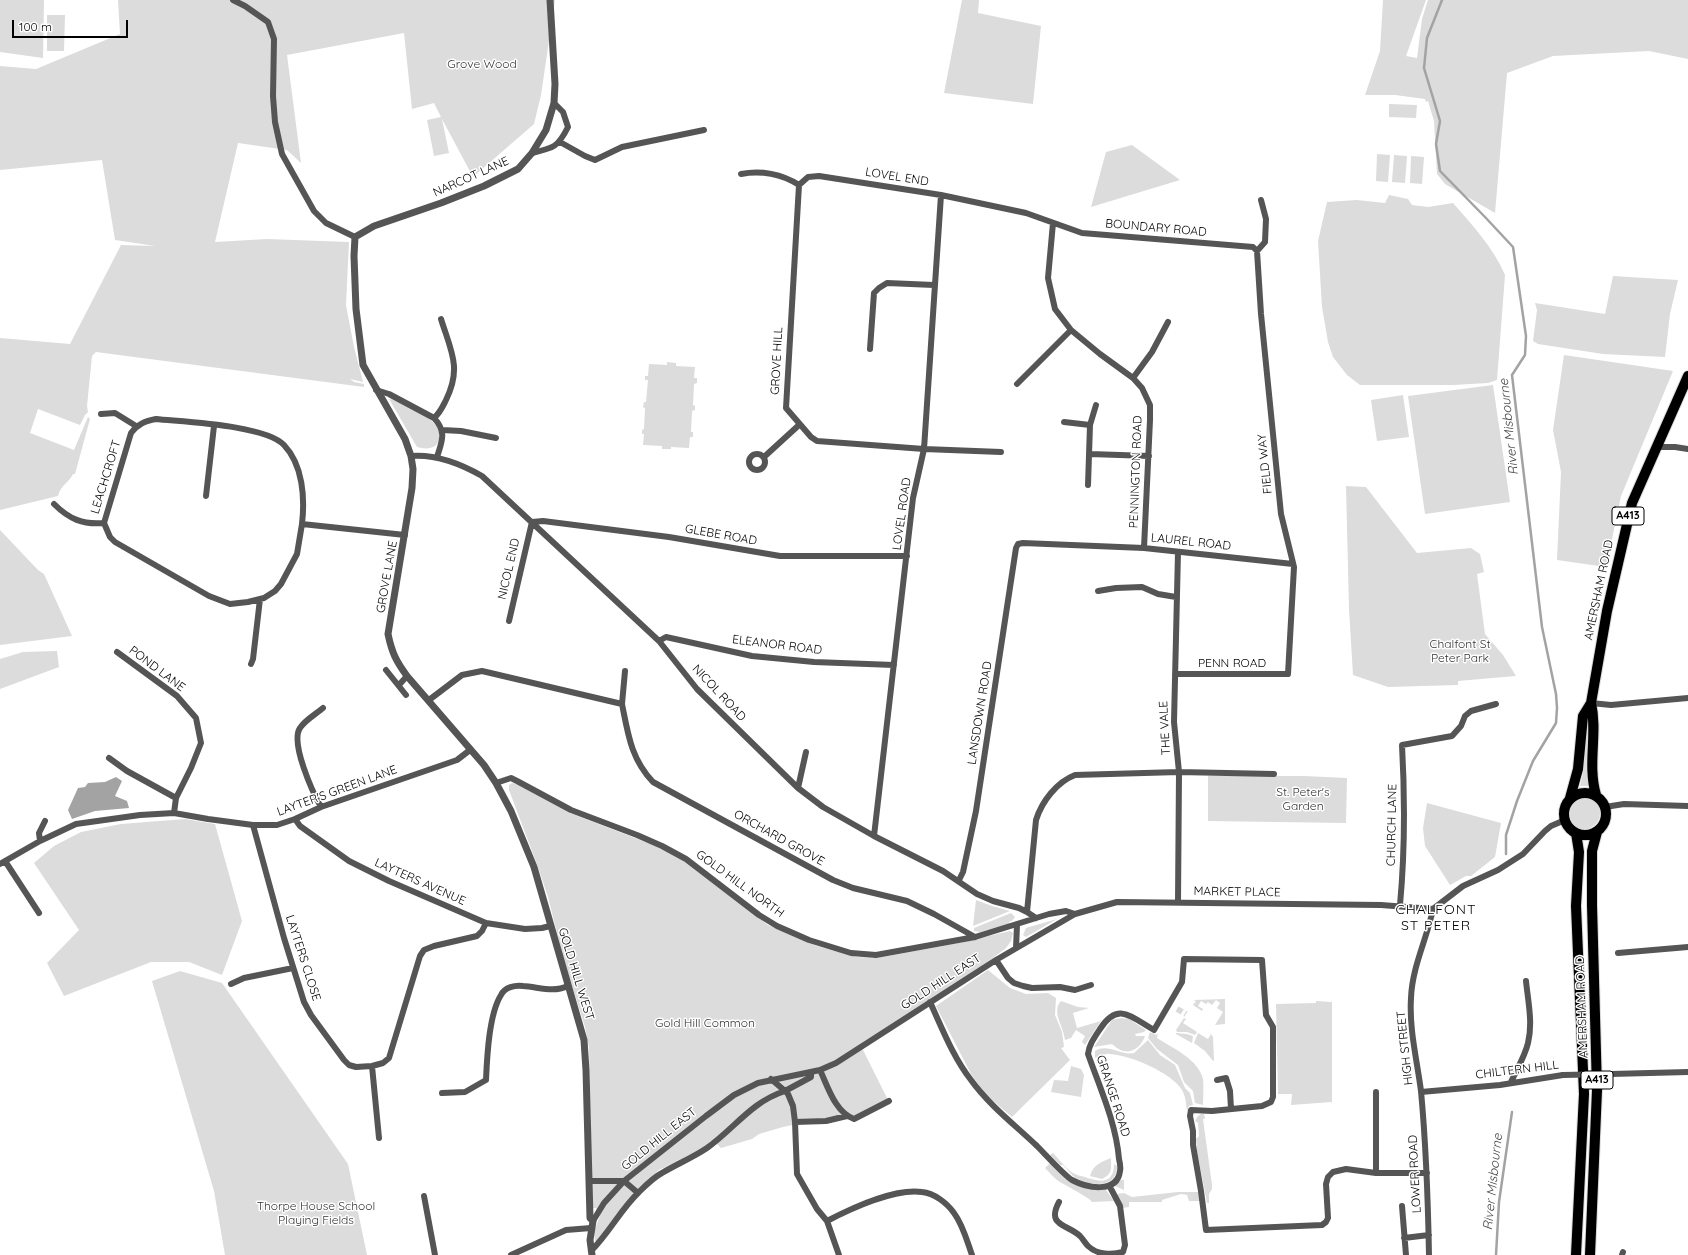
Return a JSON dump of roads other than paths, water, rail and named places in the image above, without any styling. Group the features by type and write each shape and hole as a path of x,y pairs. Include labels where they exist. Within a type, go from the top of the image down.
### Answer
{"highway":[{"name":"AMERSHAM ROAD","path":"1570,798 1578,769 1583,716 1591,702 1607,611 1632,503 1688,376"},
{"name":"AMERSHAM ROAD","path":"1591,702 1594,717 1591,775 1596,795"},
{"path":"1570,798 1582,792 1596,795"},
{"name":"A413","path":"1596,795 1600,798 1605,807 1605,821 1597,832"},
{"name":"A413","path":"1565,820 1564,808 1570,798"},
{"path":"1565,820 1567,826 1576,833 1590,834 1597,832"},
{"name":"AMERSHAM ROAD","path":"1590,1255 1597,1090 1592,851 1597,832"},
{"name":"AMERSHAM ROAD","path":"1576,833 1579,852 1576,906 1584,1094 1576,1255"}],"street":[{"path":"233,0 245,6 268,22 274,40 273,96 275,122 282,154 314,211 326,223 355,237"},
{"name":"NARCOT LANE","path":"355,237 374,226 441,203 484,186 518,169 532,153 546,130 554,103 555,84 550,0"},
{"path":"532,153 549,149 560,142 568,127 563,112 554,103"},
{"path":"560,142 594,160 622,147 704,130"},
{"path":"741,174 763,173 776,175 788,178 799,185"},
{"name":"LOVEL END","path":"799,185 808,177 819,176 941,195 1026,213 1053,223"},
{"name":"GROVE HILL","path":"799,185 786,408 810,437 817,441 924,449 1001,452"},
{"name":"LOVEL ROAD","path":"874,836 913,498 924,449 941,195"},
{"path":"1257,251 1265,242 1266,219 1261,200"},
{"name":"BOUNDARY ROAD","path":"1053,223 1082,233 1253,247 1257,251"},
{"name":"PENNINGTON ROAD","path":"1053,223 1048,278 1055,309 1071,330 1100,354 1133,378 1142,388 1150,405 1144,548"},
{"name":"GROVE LANE","path":"355,237 354,256 356,309 363,365 376,390 402,432 411,456 413,469 412,488 405,535 388,634 392,651 397,663 470,750"},
{"name":"FIELD WAY","path":"1257,251 1260,314 1281,514 1293,564 1288,674"},
{"path":"870,349 874,293 879,288 888,283 934,285"},
{"path":"434,418 439,414 452,388 455,374 454,363 441,319"},
{"path":"1133,378 1152,352 1168,322"},
{"path":"1017,384 1071,330"},
{"path":"376,390 388,394 434,418 442,430 443,439 437,457"},
{"path":"1088,485 1090,425 1096,405"},
{"path":"101,414 115,413 136,426"},
{"name":"LEACHCROFT","path":"156,419 214,426 260,432 284,445 295,462 300,478 304,507 297,554 288,573 275,591 260,599 230,604 209,596 115,542 110,537 104,523 131,433 136,426 145,421 156,419"},
{"path":"1064,422 1090,425"},
{"path":"764,456 800,425"},
{"path":"206,496 212,456 214,426"},
{"path":"442,430 462,431 496,438"},
{"path":"1657,447 1688,449"},
{"path":"1090,454 1148,456"},
{"name":"NICOL ROAD","path":"411,456 423,455 437,457 472,470 482,476 659,641 698,689 798,788 823,807 874,836 959,880 985,898 1027,912 1036,918"},
{"path":"54,504 73,519 84,523 104,523"},
{"name":"GLEBE ROAD","path":"532,522 543,521 669,537 780,556 907,556"},
{"name":"NICOL END","path":"508,621 532,522"},
{"path":"302,524 405,535"},
{"name":"LAUREL ROAD","path":"1016,548 1018,544 1023,543 1144,548 1293,564"},
{"name":"LANSDOWN ROAD","path":"959,880 963,872 976,811 1016,548"},
{"name":"THE VALE","path":"1178,552 1174,722 1179,772 1178,902"},
{"path":"1098,592 1116,588 1142,587 1158,594 1176,597"},
{"path":"252,664 260,599"},
{"name":"ELEANOR ROAD","path":"659,641 666,638 752,656 814,662 894,665"},
{"name":"POND LANE","path":"117,652 177,696 196,718 200,743 191,768 176,798 174,813"},
{"path":"386,670 406,695"},
{"path":"429,700 462,675 482,671 622,704"},
{"name":"ORCHARD GROVE","path":"624,671 622,704 629,741 642,770 653,782 833,880 853,888 907,901 975,937"},
{"name":"PENN ROAD","path":"1175,674 1288,674"},
{"path":"399,685 407,676"},
{"path":"1591,702 1611,705 1688,698"},
{"name":"CHURCH LANE","path":"1400,905 1405,826 1402,744 1452,736 1461,726 1465,716 1471,711 1496,704"},
{"path":"321,807 299,750 297,734 306,722 323,708"},
{"name":"GOLD HILL WEST","path":"470,750 484,765 496,783 511,811 534,867 584,1040 590,1218 593,1221"},
{"name":"LAYTER'S GREEN LANE","path":"2,862 40,840 76,824 140,815 174,813 253,825 278,825 321,807 457,760 470,750"},
{"path":"798,788 806,752"},
{"path":"110,758 127,771 176,798"},
{"path":"1027,912 1036,820 1042,806 1059,785 1075,775 1179,772 1274,774"},
{"name":"GOLD HILL NORTH","path":"496,783 511,778 571,810 662,846 686,859 759,915 777,926 809,940 851,953 876,955 975,937 1036,918 1066,911 1075,914"},
{"path":"1605,807 1624,804 1688,806"},
{"name":"LAYTERS AVENUE","path":"295,819 300,826 349,861 402,887 486,923 525,929 550,926"},
{"path":"1400,905 1433,910 1463,886 1498,870 1524,854 1550,826 1565,820"},
{"path":"40,840 40,833 45,821"},
{"name":"LAYTERS CLOSE","path":"253,825 280,926 304,1002 311,1015 349,1065 356,1067 372,1066 383,1063 389,1058 420,956 424,950 434,946 477,936 482,931 486,923"},
{"path":"2,862 39,913"},
{"name":"MARKET PLACE","path":"1075,914 1117,902 1400,905"},
{"name":"HIGH STREET","path":"1421,1092 1410,1021 1411,996 1416,966 1429,929 1433,910"},
{"name":"GOLD HILL EAST","path":"593,1221 604,1203 624,1181 734,1095 752,1086 771,1080 820,1070 850,1054 996,960 1075,914"},
{"path":"1016,948 1017,925"},
{"path":"1618,953 1688,947"},
{"name":"GRANGE ROAD","path":"1110,1186 1118,1177 1120,1171 1118,1148 1115,1131 1088,1054 1090,1045 1105,1021 1117,1013 1130,1015 1154,1030 1182,982 1184,959 1262,960 1266,1015 1273,1027 1273,1097 1271,1102 1267,1105 1231,1109 1203,1111 1195,1109 1191,1110 1193,1145 1206,1230 1322,1225 1328,1218 1326,1184 1328,1177 1333,1172 1346,1169 1376,1173 1427,1174"},
{"path":"996,960 1008,978 1014,983 1023,986 1032,988 1060,987 1075,990 1091,985"},
{"path":"231,984 244,978 293,968"},
{"path":"1511,1082 1528,1044 1530,1033 1530,1016 1526,981"},
{"path":"442,1093 465,1092 486,1080 488,1050 493,1019 501,994 513,986 559,990 568,986"},
{"path":"930,1002 952,1050 970,1080 989,1102 1072,1180 1096,1187 1110,1186 1120,1206 1125,1245 1123,1252 1115,1255 1101,1254 1089,1247 1079,1235 1059,1224 1055,1215 1059,1202"},
{"path":"372,1066 378,1138"},
{"path":"820,1070 836,1104 847,1116 854,1119 889,1101"},
{"path":"591,1253 638,1193 660,1173 690,1159 709,1146 750,1109 767,1098 785,1091 811,1076 811,1072"},
{"name":"CHILTERN HILL","path":"1421,1092 1500,1085 1511,1082 1563,1075 1688,1072"},
{"path":"1218,1080 1226,1078 1230,1091 1231,1109"},
{"path":"771,1080 788,1094 794,1106 797,1174 817,1209 827,1222 839,1255"},
{"path":"1376,1092 1376,1173"},
{"name":"LOWER ROAD","path":"1421,1092 1427,1174 1430,1255"},
{"path":"795,1122 826,1121 847,1116"},
{"path":"589,1181 624,1181 638,1193"},
{"path":"827,1222 847,1210 890,1196 906,1192 922,1192 934,1196 954,1213 972,1255"},
{"path":"424,1196 435,1255"},
{"path":"1402,1206 1406,1255"},
{"path":"591,1253 591,1228 593,1221"},
{"path":"511,1255 566,1230 591,1228"},
{"path":"1404,1238 1429,1235"}],"waterway":[{"name":"River Misbourne","path":"1442,0 1427,38 1424,68 1440,121 1436,144 1440,171 1513,247 1526,336 1525,355 1512,375 1542,627 1556,694 1556,723 1533,761 1517,801 1506,835 1506,854"},
{"name":"River Misbourne","path":"1496,1255 1499,1202 1512,1112"}],"tunnel":[{"path":"1177,1009 1186,1014"}],"district":[{"name":"CHALFONT ST PETER","path":"1436,918"}],"park label":[{"name":"Grove Wood","path":"482,64"},
{"name":"Chalfont St Peter Park","path":"1460,651"},
{"name":"St. Peter's Garden","path":"1303,799"},
{"name":"Gold Hill Common","path":"705,1023"},
{"name":"Thorpe House School Playing Fields","path":"316,1213"}]}
